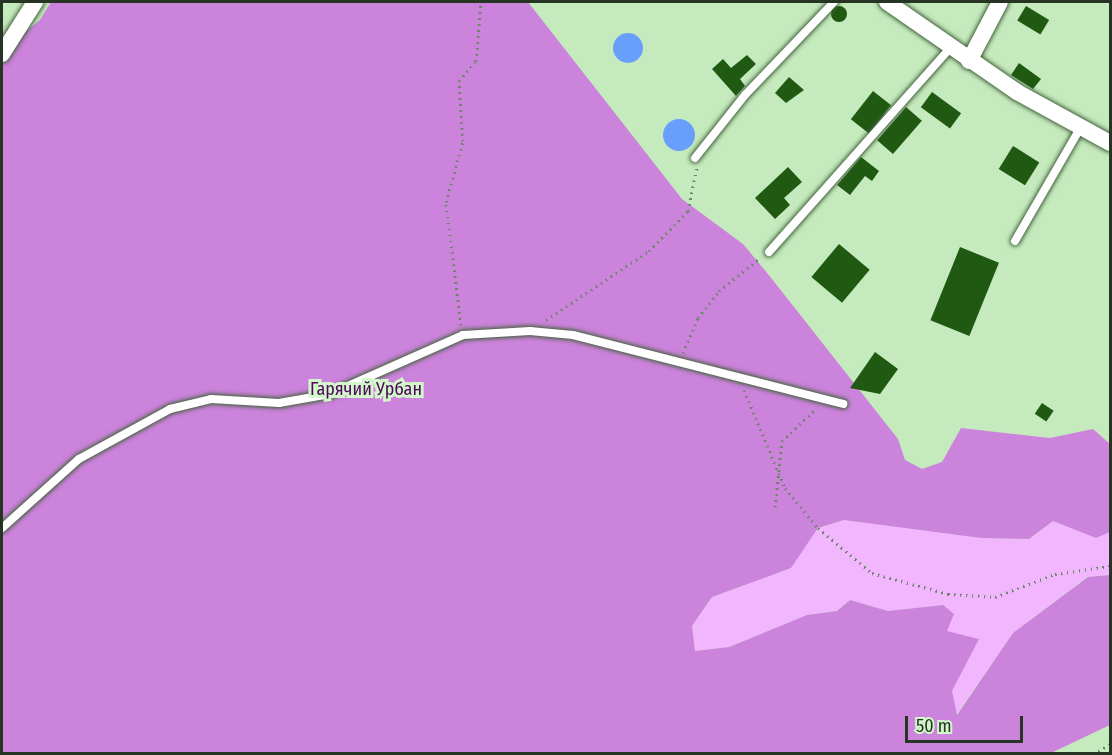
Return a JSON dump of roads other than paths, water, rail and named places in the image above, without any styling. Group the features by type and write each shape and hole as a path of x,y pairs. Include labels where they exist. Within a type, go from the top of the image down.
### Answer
{"street":[{"path":"2,54 35,2"},
{"path":"886,2 969,61 1110,143"},
{"path":"969,61 1000,2"}],"lane":[{"path":"695,158 745,95 834,2"},
{"path":"769,252 950,48"},
{"path":"1016,241 1082,125"},
{"path":"2,528 79,459 170,409 212,399 279,403 330,394 463,335 530,331 680,358 740,380 843,404"}],"water":[{"path":"628,33 639,37 643,48 639,59 628,63 617,59 613,48 617,37"},
{"path":"679,119 690,124 695,135 690,146 679,151 668,146 663,135 668,124"}],"park label":[{"name":"Гарячий Урбан","path":"366,389"}]}
